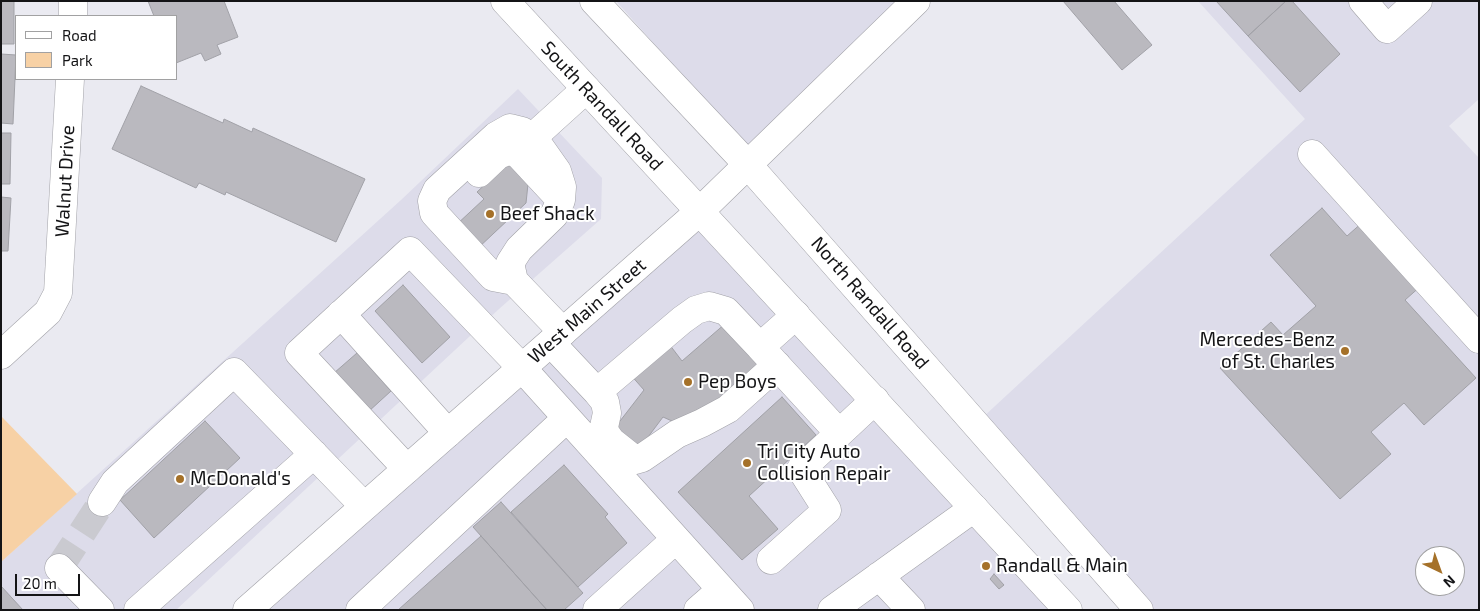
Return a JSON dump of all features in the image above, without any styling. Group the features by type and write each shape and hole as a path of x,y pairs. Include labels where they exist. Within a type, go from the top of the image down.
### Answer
{"main road":[{"path":"72,15 73,1"},
{"name":"South Randall Road","path":"505,1 700,211"},
{"name":"North Randall Road","path":"594,1 749,166 1139,610"},
{"name":"West Main Street","path":"247,610 700,211 749,166 916,1"},
{"path":"1363,1 1387,29 1418,1"},
{"name":"Walnut Drive","path":"1,355 48,312 58,292 70,80"},
{"path":"533,137 586,89"},
{"path":"514,281 493,277 434,213 432,201 437,190 496,136 510,128 522,131 533,137 557,171 562,187 561,200 554,215 519,249 510,264 514,281 605,402 606,434 611,441 635,460 642,458 677,434 702,424 728,409 796,315"},
{"path":"440,220 439,213 443,205 498,155 510,150 519,155 561,200"},
{"path":"1312,154 1479,339"},
{"path":"700,211 1068,610"},
{"path":"407,469 299,353 410,251 522,368 740,610"},
{"path":"598,392 682,320 702,308 714,306 726,311 839,433"},
{"path":"342,314 448,433"},
{"path":"102,502 115,482 234,372 364,506"},
{"path":"771,560 828,510 802,469 875,400"},
{"path":"360,610 567,418"},
{"path":"138,610 314,454"},
{"path":"832,610 974,508"},
{"path":"597,610 676,539"},
{"path":"60,568 100,610"},
{"path":"879,576 911,610"},
{"path":"698,610 721,590"}],"shaded area":[{"path":"616,1 914,1 746,147"},
{"path":"1198,1 1479,1 1479,99 1449,126 1479,158 1479,610 1154,610 981,419 1305,119"},
{"path":"518,89 602,178 601,219 499,309 176,610 1,610 1,562 401,200"},
{"path":"699,223 1056,610 261,610"}],"green space":[{"path":"1,416 77,494 1,562"}],"building":[{"path":"1,1 14,1 14,44 1,44"},
{"path":"148,1 224,1 238,37 217,45 221,54 205,61 201,53 178,62 178,15 154,15"},
{"path":"1063,1 1114,1 1152,45 1122,70"},
{"path":"1216,1 1286,1 1248,36"},
{"path":"1286,1 1292,1 1340,54 1300,92 1248,36"},
{"path":"1,54 15,55 13,124 1,123"},
{"path":"141,86 223,123 224,119 252,132 253,128 365,179 336,242 226,192 225,195 199,183 196,188 112,149"},
{"path":"1,133 11,133 10,184 1,184"},
{"name":"Beef Shack","path":"509,162 528,184 526,203 477,249 455,226 484,199 477,192"},
{"path":"1,197 11,198 8,251 1,251"},
{"name":"Mercedes-Benz of St. Charles","path":"1322,208 1347,236 1364,221 1422,285 1405,300 1476,378 1424,425 1404,403 1371,432 1391,454 1340,499 1220,368 1271,322 1283,335 1316,306 1270,255"},
{"path":"403,285 450,337 422,363 375,311"},
{"name":"Pep Boys","path":"726,323 761,363 714,406 672,421 663,417 636,453 610,434 644,390 629,373 666,340 682,361"},
{"path":"357,353 391,391 368,412 334,373"},
{"name":"Tri City Auto Collision Repair","path":"782,397 816,435 749,496 778,529 742,560 678,492"},
{"name":"McDonald's","path":"205,421 240,458 154,538 120,500"},
{"path":"564,465 608,514 605,517 627,543 578,587 511,512"},
{"path":"501,502 583,593 564,610 547,610 473,527"},
{"path":"481,536 547,610 398,610"},
{"path":"994,574 1004,585 999,589 990,579"},
{"path":"1,586 23,610 1,610"}],"tunnel":[{"path":"59,568 102,502"}],"place":[{"name":"Beef Shack","path":"490,214"},
{"name":"Mercedes-Benz of St. Charles","path":"1345,351"},
{"name":"Pep Boys","path":"688,382"},
{"name":"Tri City Auto Collision Repair","path":"747,463"},
{"name":"McDonald's","path":"180,479"},
{"name":"Randall & Main","path":"986,566"}]}
